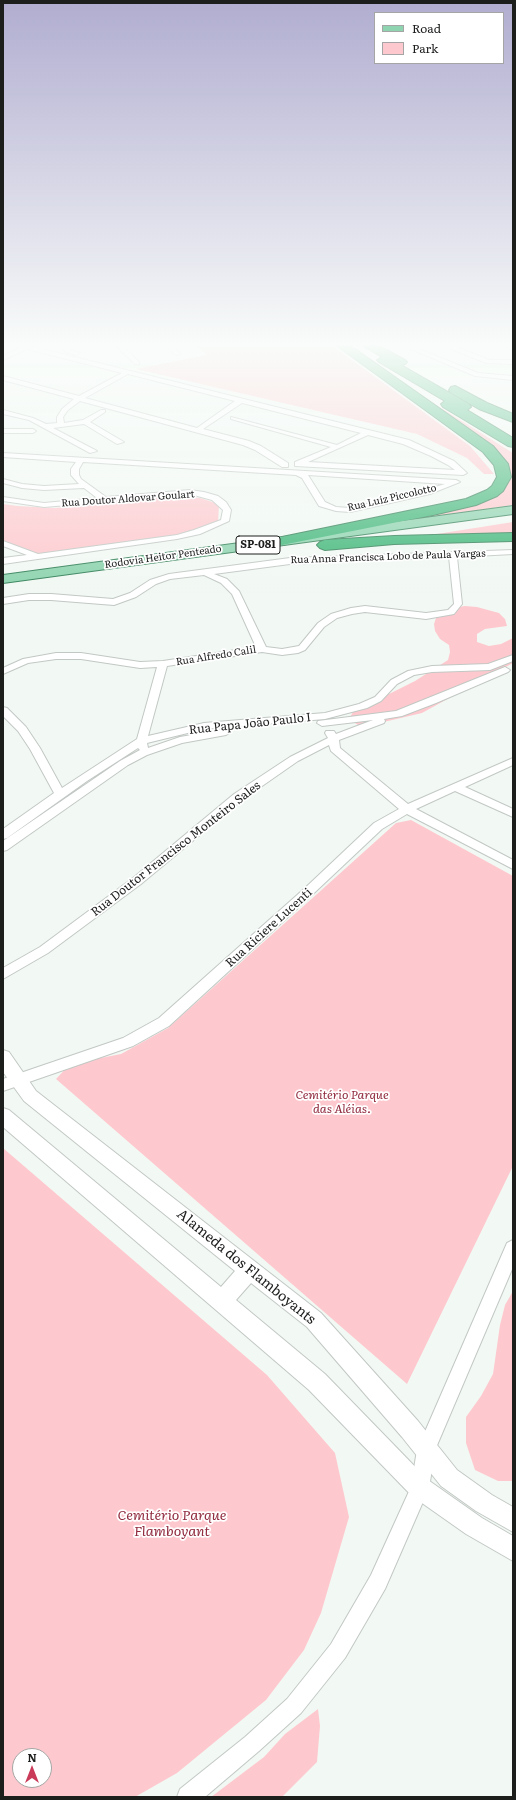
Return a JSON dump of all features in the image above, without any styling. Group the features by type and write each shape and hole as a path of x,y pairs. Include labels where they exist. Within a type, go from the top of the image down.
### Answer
{"highway":[{"path":"282,541 433,511 471,502 492,493 498,488 504,477 501,464 488,450 455,426"},
{"path":"479,426 513,447"},
{"path":"484,426 513,443"},
{"path":"500,426 513,433"},
{"path":"300,546 394,540 513,537"}],"main road":[{"name":"Rodovia Heitor Penteado","path":"3,579 513,510"},
{"name":"Rodovia Heitor Penteado","path":"3,584 300,546 412,534 513,519"}],"street":[{"path":"45,426 61,426"},
{"path":"45,426 93,452"},
{"path":"92,426 120,442"},
{"name":"Rua Luíz Piccolotto","path":"183,426 246,443 258,448 293,468 305,477 322,504 336,509 350,510 428,492 456,482"},
{"path":"198,430 204,426"},
{"path":"262,426 338,447"},
{"path":"338,426 406,442 451,463 463,473"},
{"path":"358,426 393,435"},
{"path":"3,431 33,431"},
{"path":"293,468 366,433"},
{"path":"3,455 81,460 463,473"},
{"path":"81,460 75,469 75,475 106,501"},
{"path":"293,468 456,482 461,478 463,473"},
{"path":"3,481 22,486 44,488 87,486"},
{"name":"Rua Doutor Aldovar Goulart","path":"3,499 44,505 106,501 190,492 204,494 215,498 223,504 227,510 225,521 219,525 197,532 3,561"},
{"path":"3,543 37,556"},
{"name":"Rua Anna Francisca Lobo de Paula Vargas","path":"3,601 29,597 51,596 114,602 133,596 153,582 169,577 312,559 513,552"},
{"name":"Rua Alfredo Calil","path":"3,671 26,661 56,656 81,656 140,665 163,664 262,649 282,652 295,651 302,648 321,625 334,616 351,611 365,609 426,616 451,612 458,604 454,554"},
{"path":"204,572 224,582 236,593 262,649"},
{"name":"Rua Papa João Paulo I","path":"3,847 124,763 143,753 180,740 218,733 323,720 378,699 394,682 411,673 432,669 467,669 490,667 513,658"},
{"path":"143,753 142,741 163,664"},
{"name":"Rua Papa João Paulo I","path":"3,835 83,778 142,741 204,726 323,720 398,714 433,701 513,666"},
{"path":"3,710 22,729 35,748 60,794"},
{"name":"Rua Doutor Francisco Monteiro Sales","path":"3,974 44,950 138,881 238,797 294,759 334,739 398,714"},
{"path":"323,720 334,739 335,749 407,809 513,865"},
{"name":"Rua Riciere Lucenti","path":"10,1082 128,1042 164,1022 309,891 378,826 407,809 513,761"},
{"path":"455,788 513,813"},
{"name":"Alameda dos Flamboyants","path":"3,1057 10,1082 30,1096 314,1320 410,1429 449,1478 484,1503 513,1520"},
{"path":"3,1116 317,1382 420,1488 474,1526 513,1550"},
{"path":"188,1797 252,1744 294,1706 338,1651 378,1582 420,1488 426,1450 513,1248"},
{"path":"222,1301 250,1269"}],"green space":[{"path":"382,426 442,426 470,446 494,474 484,474 467,458 417,434"},
{"path":"454,426 470,426 513,453 513,505 358,529 474,503 507,473"},
{"path":"175,495 200,498 219,504 218,524 176,536 37,555 3,541 3,504 55,508"},
{"path":"513,522 513,534 424,536"},
{"path":"465,606 477,607 499,613 505,619 507,626 485,629 477,634 477,642 489,646 501,644 513,638 513,663 422,713 371,725 358,725 349,719 353,712 415,681 448,660 450,652 449,645 440,639 435,631 434,624 436,618 453,608"},
{"name":"Cemitério Parque das Aléias.","path":"411,820 513,876 513,1166 407,1384 56,1079 70,1064 121,1054 168,1028 396,823"},
{"name":"Cemitério Parque Flamboyant","path":"3,1148 267,1375 335,1453 349,1517 321,1613 304,1650 266,1700 177,1773 135,1797 3,1797"},
{"path":"513,1291 513,1481 498,1481 475,1470 466,1443 466,1417 481,1396 493,1374 500,1325 505,1305"},
{"path":"318,1709 320,1726 317,1762 282,1797 211,1797 264,1757 285,1734"}]}
